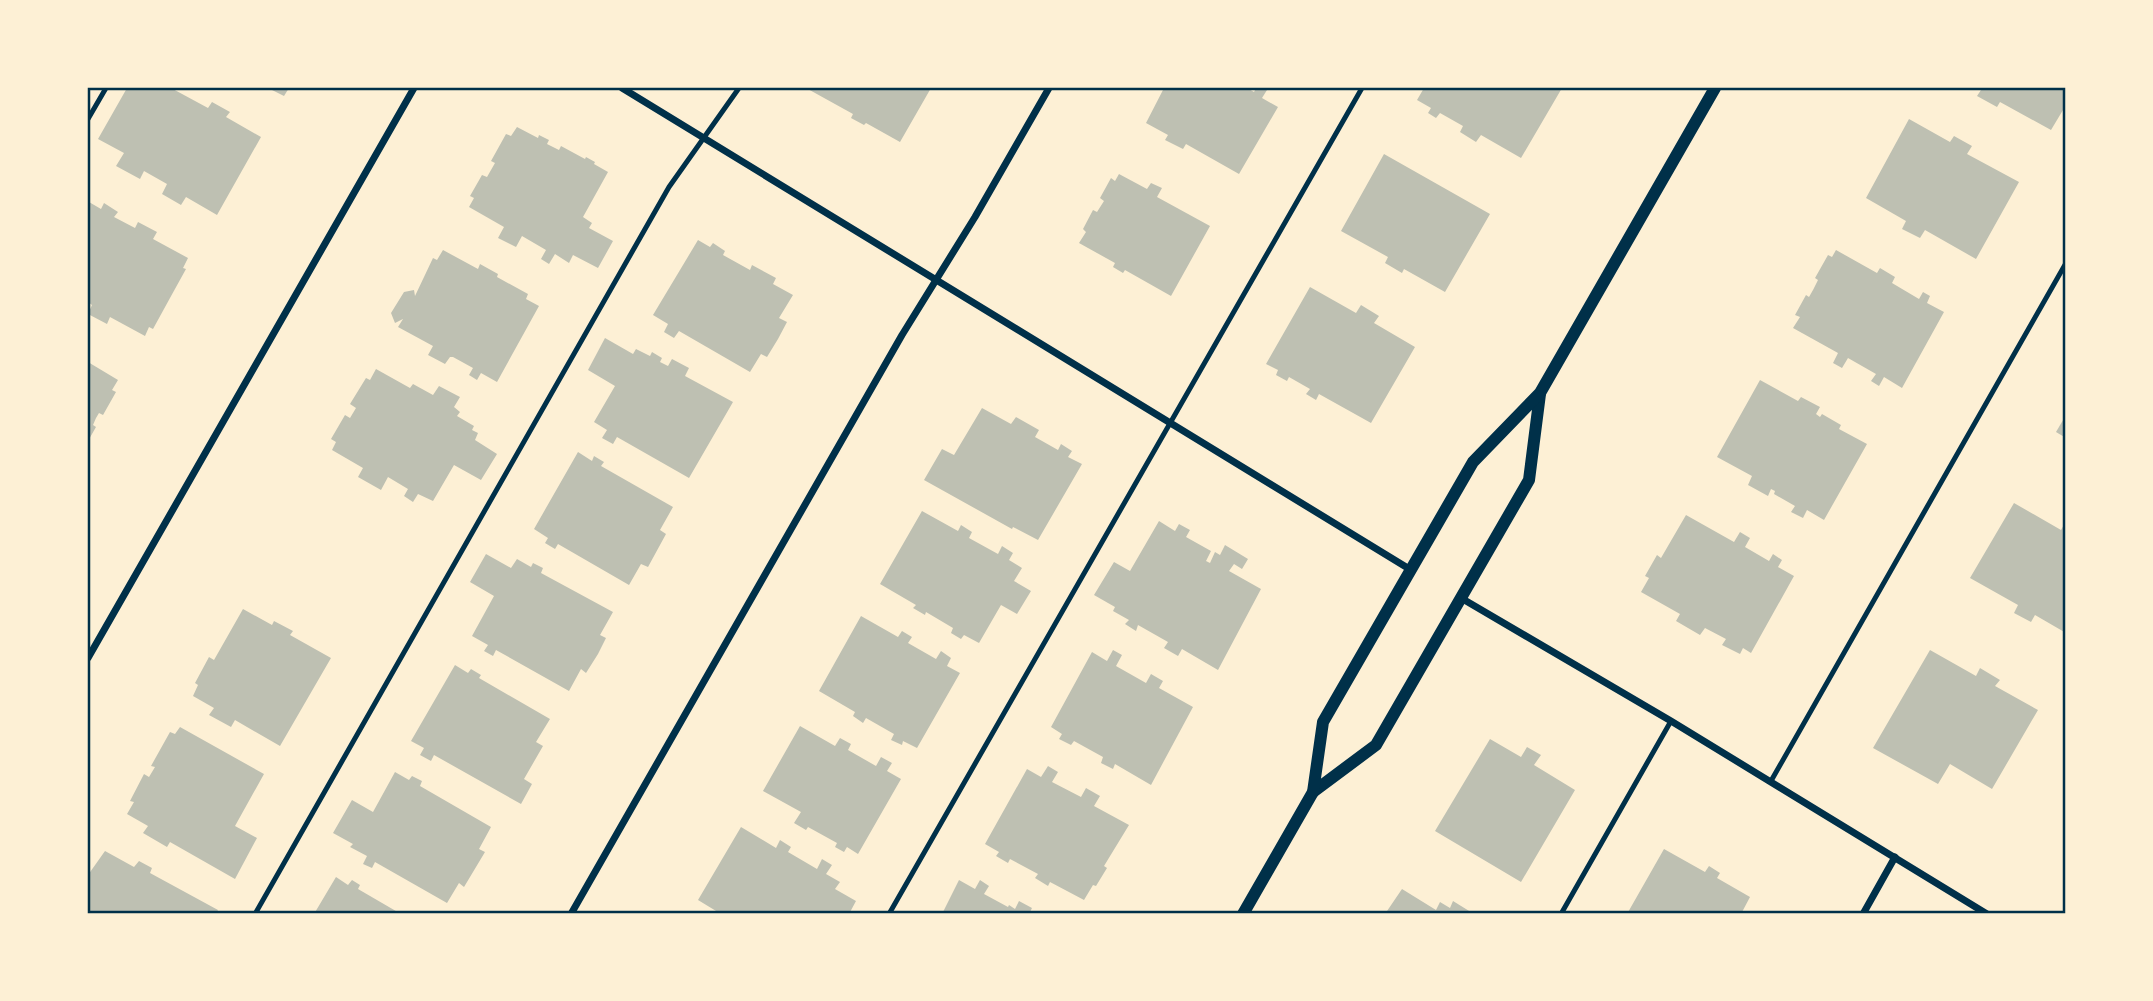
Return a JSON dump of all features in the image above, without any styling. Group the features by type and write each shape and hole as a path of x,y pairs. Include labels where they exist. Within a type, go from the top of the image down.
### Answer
{"street":[{"path":"88,658 414,88"},
{"path":"622,88 1411,570"},
{"path":"571,914 902,335 1049,88"},
{"path":"1243,914 1313,792 1323,722 1473,461 1540,393 1715,88"},
{"path":"1313,792 1376,745 1529,480 1540,393"},
{"path":"1461,598 1771,781 1987,914"},
{"path":"1863,914 1895,857"}],"lane":[{"path":"88,119 106,88"},
{"path":"255,914 669,187 738,88"},
{"path":"889,914 1362,88"},
{"path":"1771,781 2066,263"},
{"path":"1561,914 1671,721"}],"building":[{"path":"127,88 171,88 208,108 212,102 230,112 226,117 261,137 217,215 186,197 181,205 162,194 167,184 144,171 140,179 116,166 124,153 98,139"},
{"path":"268,88 289,88 284,96"},
{"path":"806,88 931,88 900,142 866,123 864,125 851,118 853,114"},
{"path":"1164,88 1247,88 1254,92 1256,88 1263,88 1267,90 1262,98 1278,107 1239,174 1186,144 1183,149 1165,140 1168,135 1146,123"},
{"path":"1424,88 1562,88 1521,158 1481,135 1476,142 1460,132 1463,126 1440,113 1436,118 1428,113 1431,108 1417,100"},
{"path":"1976,88 2066,88 2066,105 2051,130 2000,102 1997,107 1977,96 1981,90"},
{"path":"1909,119 1950,142 1954,136 1972,146 1967,154 2019,182 1976,259 1925,230 1920,238 1902,229 1906,221 1866,198"},
{"path":"517,127 538,138 539,135 549,140 547,144 559,150 561,146 585,159 586,157 608,172 583,217 592,223 589,228 613,241 598,268 573,255 569,263 555,254 549,264 541,259 546,250 522,236 516,247 498,238 504,227 469,207 474,198 470,196 482,175 487,177 495,163 491,161 506,134 511,136"},
{"path":"1384,154 1490,214 1445,292 1404,269 1402,273 1385,263 1388,257 1341,231"},
{"path":"1119,174 1147,189 1151,183 1162,188 1157,197 1210,226 1171,296 1125,270 1123,273 1113,267 1115,263 1079,243 1086,232 1083,229 1093,210 1097,212 1104,201 1100,198 1111,178 1115,181"},
{"path":"89,202 101,209 104,203 118,212 114,217 135,228 138,222 157,232 153,239 188,258 183,268 186,269 153,329 149,327 145,336 110,317 107,324 88,314 92,305 88,302"},
{"path":"698,240 710,247 713,243 725,251 723,255 750,270 752,265 776,278 773,284 793,295 779,318 787,322 778,339 767,357 761,354 750,372 679,331 674,338 664,332 668,324 653,315"},
{"path":"443,250 478,269 480,264 498,274 497,277 528,294 526,299 539,306 497,382 481,373 477,380 469,375 473,368 453,357 445,364 428,355 433,346 398,327 403,319 395,323 391,313 404,292 414,290 415,296 433,258 437,260"},
{"path":"1836,250 1877,273 1880,268 1895,277 1892,283 1919,299 1923,292 1930,296 1927,303 1944,312 1902,388 1884,377 1879,386 1871,381 1876,374 1848,358 1842,368 1833,363 1838,353 1793,328 1800,317 1795,315 1818,280 1815,278 1828,255 1832,257"},
{"path":"1310,287 1356,313 1361,305 1379,316 1374,323 1415,347 1371,423 1319,394 1316,400 1306,394 1310,389 1289,377 1287,381 1276,375 1278,370 1266,364"},
{"path":"605,338 633,354 636,349 650,356 652,352 662,358 660,362 668,366 672,359 689,368 685,376 733,402 689,478 617,437 613,444 602,438 607,430 594,422 615,386 588,370"},
{"path":"88,362 118,380 112,390 116,392 103,415 99,413 96,418 93,425 96,427 88,441"},
{"path":"376,369 410,388 413,384 433,395 439,386 460,397 454,407 460,412 457,416 474,426 472,430 478,433 475,440 497,454 481,480 454,465 433,501 418,494 413,502 404,496 408,489 388,477 381,490 358,477 363,468 332,450 336,442 331,439 345,415 350,418 356,408 350,404 366,378 370,380"},
{"path":"1760,380 1798,401 1801,397 1820,407 1816,414 1820,417 1822,414 1841,425 1839,429 1867,444 1824,520 1807,510 1803,518 1791,512 1795,506 1774,494 1775,491 1771,489 1768,496 1748,485 1752,476 1717,457"},
{"path":"982,408 1011,424 1016,417 1039,430 1035,437 1058,450 1061,444 1072,451 1068,457 1082,464 1038,540 1013,527 1012,529 924,480 942,449 954,455"},
{"path":"2066,415 2066,438 2056,432"},
{"path":"578,452 592,461 594,456 604,462 601,466 673,507 660,530 666,534 648,567 641,564 629,585 558,544 555,549 545,543 548,538 534,529"},
{"path":"2014,503 2061,530 2066,521 2066,633 2035,615 2031,622 2014,613 2018,605 1970,578"},
{"path":"922,511 958,531 961,525 972,532 969,538 998,554 1002,546 1013,553 1009,560 1022,568 1014,581 1031,591 1017,614 1001,605 979,643 964,635 961,639 951,633 953,628 926,612 925,615 913,608 916,605 880,584"},
{"path":"1686,515 1734,542 1740,532 1750,538 1745,547 1769,561 1773,554 1782,560 1778,567 1794,576 1751,653 1743,648 1740,654 1722,645 1726,639 1705,628 1700,635 1676,621 1680,614 1641,592 1649,578 1645,576 1657,555 1661,558"},
{"path":"1159,521 1175,531 1179,524 1190,530 1186,537 1211,551 1206,561 1210,563 1215,552 1220,555 1225,545 1248,559 1242,569 1234,564 1229,571 1261,589 1218,670 1182,649 1178,656 1164,648 1168,642 1138,625 1136,631 1125,624 1129,620 1113,611 1115,607 1094,595 1114,562 1130,571"},
{"path":"486,554 511,568 517,559 531,567 533,563 543,568 541,573 613,612 600,635 606,638 598,654 586,673 581,669 569,691 496,650 493,656 484,651 488,645 472,636 494,596 470,582"},
{"path":"243,609 272,625 274,621 293,631 290,635 331,658 280,746 235,720 231,727 209,715 214,708 193,696 198,685 195,683 209,657 214,660"},
{"path":"861,616 898,637 902,631 912,637 908,643 936,659 941,651 951,658 947,666 960,673 917,748 903,741 902,745 891,740 894,734 866,718 863,723 853,716 855,712 819,691"},
{"path":"1113,650 1122,655 1116,666 1146,683 1151,674 1163,681 1159,688 1193,707 1151,785 1115,764 1113,769 1101,763 1103,757 1074,741 1071,745 1059,739 1062,734 1051,727 1092,652 1107,661"},
{"path":"1930,650 1976,676 1980,668 2000,680 1995,686 2038,710 1992,789 1950,764 1938,784 1873,748"},
{"path":"455,665 468,673 471,669 481,675 479,678 550,719 536,742 543,746 524,779 532,784 521,804 434,755 431,761 420,755 424,748 411,741"},
{"path":"800,726 835,746 840,738 851,744 848,750 876,766 881,757 892,763 887,771 901,779 858,854 847,847 844,852 835,847 837,843 808,827 806,830 794,823 801,812 763,791"},
{"path":"180,727 264,774 235,826 257,838 235,879 170,842 167,847 143,833 148,826 127,814 134,802 130,801 144,774 149,777 155,767 151,766 170,732 175,734"},
{"path":"1490,739 1521,757 1527,747 1541,755 1534,765 1575,790 1521,882 1435,831"},
{"path":"1048,766 1058,772 1052,782 1081,797 1086,788 1100,796 1094,806 1129,825 1104,866 1107,868 1084,900 1050,882 1048,886 1035,878 1038,874 1010,859 1008,863 996,856 999,852 985,844 1027,769 1041,777"},
{"path":"395,772 409,780 412,776 422,781 420,786 491,827 479,849 485,852 464,887 459,883 447,903 375,862 372,868 363,864 367,856 333,833 352,800 373,812"},
{"path":"741,827 776,848 780,840 791,847 788,852 817,869 822,859 832,865 826,874 840,882 835,889 856,901 849,914 721,914 698,900"},
{"path":"1664,849 1705,872 1709,866 1720,873 1717,878 1750,897 1741,914 1627,914"},
{"path":"105,851 134,867 139,861 152,868 150,873 218,910 216,914 88,914 88,875"},
{"path":"336,877 348,885 352,880 360,885 358,889 401,914 314,914"},
{"path":"959,880 975,889 980,880 989,886 984,894 1008,907 1009,905 1015,909 1019,901 1032,908 1029,914 942,914"},
{"path":"1402,889 1436,910 1440,902 1450,908 1453,901 1474,914 1385,914"}]}
